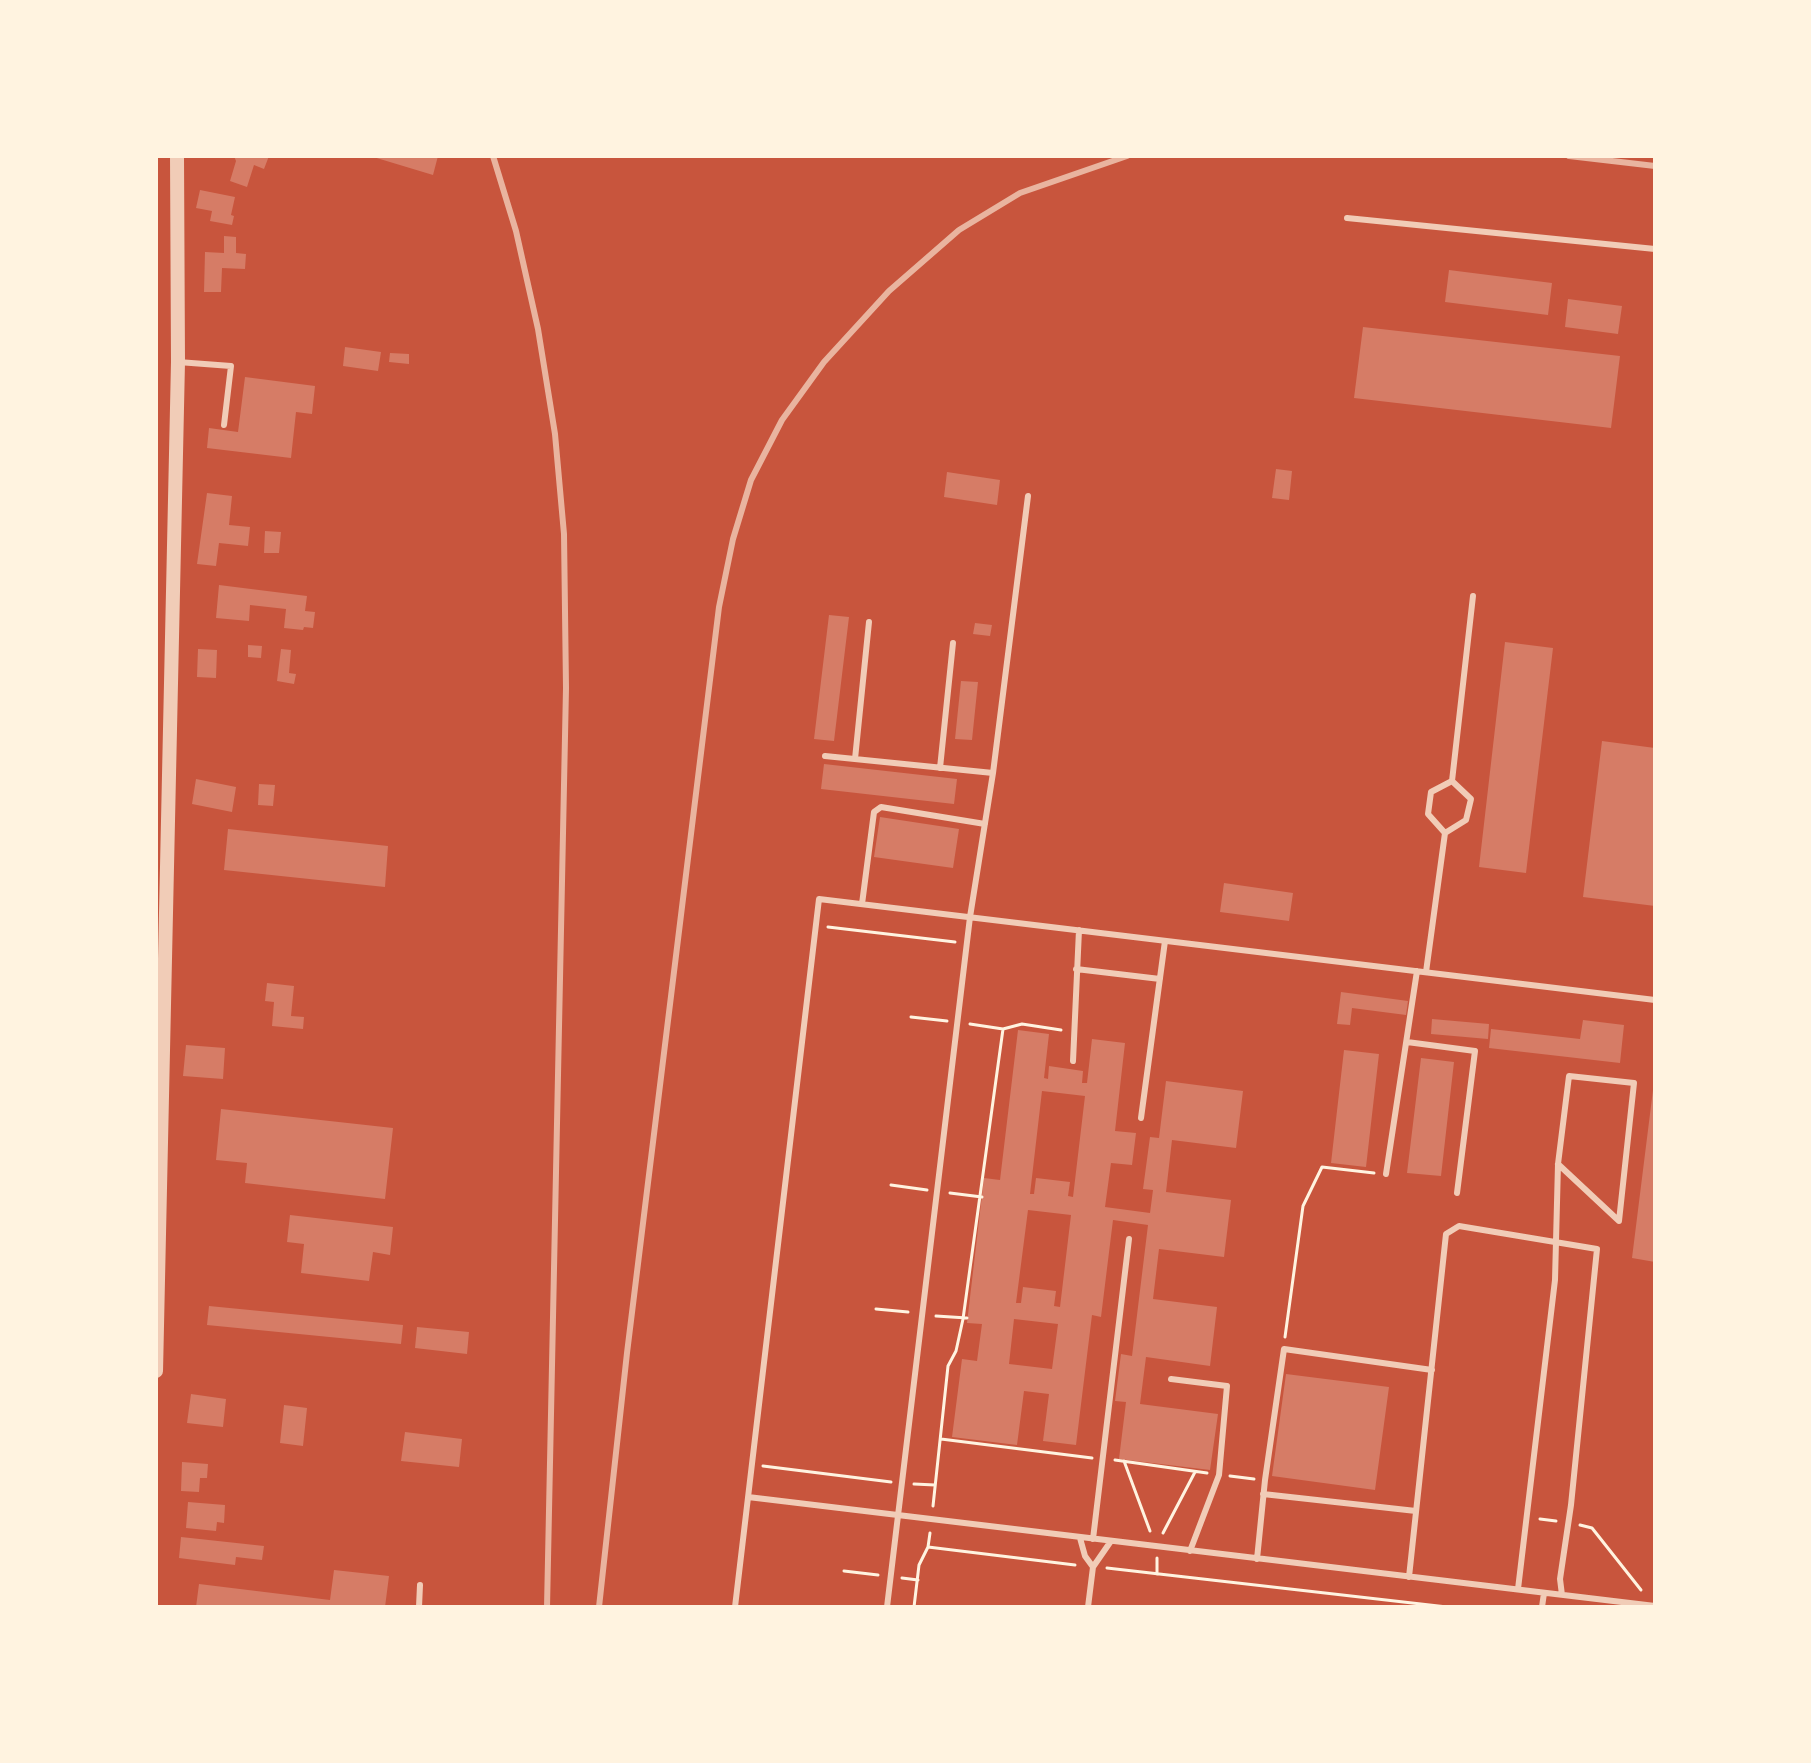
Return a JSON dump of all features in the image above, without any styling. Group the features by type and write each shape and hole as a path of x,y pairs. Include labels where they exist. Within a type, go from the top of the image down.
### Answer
{"street":[{"path":"156,1371 178,362 177,156"}],"lane":[{"path":"1347,218 1655,249"},
{"path":"178,362 231,366 224,425"},
{"path":"887,1607 970,917 993,773 1028,496"},
{"path":"1452,781 1473,596"},
{"path":"855,759 869,622"},
{"path":"940,768 953,643"},
{"path":"825,756 993,773"},
{"path":"1445,833 1466,820 1471,799 1452,781"},
{"path":"1426,972 1445,833 1428,814 1431,792 1452,781"},
{"path":"862,904 874,812 881,807 985,824"},
{"path":"735,1607 819,899 1655,1000"},
{"path":"1073,1061 1079,930"},
{"path":"1141,1118 1165,941"},
{"path":"1076,969 1160,979"},
{"path":"1386,1174 1417,971"},
{"path":"1407,1042 1475,1051 1457,1193"},
{"path":"1518,1589 1555,1280 1558,1164 1569,1076 1634,1083 1619,1221 1558,1164"},
{"path":"1409,1577 1446,1234 1459,1226 1597,1249 1571,1505 1560,1579 1562,1595"},
{"path":"1093,1539 1129,1239"},
{"path":"1257,1559 1284,1349 1432,1370"},
{"path":"1171,1379 1227,1386 1219,1475 1190,1551"},
{"path":"1263,1494 1416,1511"},
{"path":"748,1497 1654,1606"},
{"path":"1080,1538 1085,1556 1093,1567"},
{"path":"1088,1607 1093,1567 1111,1541"},
{"path":"419,1607 420,1585"},
{"path":"1542,1607 1544,1593"}],"path":[{"path":"816,925 967,944"},
{"path":"911,1017 1003,1029 1022,1024 1074,1032"},
{"path":"914,1607 919,1565 928,1547 948,1366 956,1351 963,1319 1003,1029"},
{"path":"1284,1349 1303,1206 1322,1167 1386,1174"},
{"path":"941,1439 1265,1480"},
{"path":"1124,1461 1156,1547 1157,1574"},
{"path":"752,1465 935,1485"},
{"path":"1156,1547 1195,1472"},
{"path":"1528,1517 1592,1528 1654,1606"},
{"path":"928,1547 1447,1607"}],"building":[{"path":"234,156 269,156 264,169 254,165 247,187 230,181 236,161"},
{"path":"370,156 438,156 433,175"},
{"path":"200,190 235,197 232,225 210,221 212,211 196,208"},
{"path":"224,236 236,237 236,253 246,254 245,269 222,268 221,292 204,292 205,252 224,253"},
{"path":"1449,270 1552,283 1548,315 1445,302"},
{"path":"1568,299 1622,306 1618,334 1565,327"},
{"path":"1363,327 1620,356 1611,428 1354,398"},
{"path":"345,347 381,352 378,371 343,366"},
{"path":"390,353 409,354 409,364 389,362"},
{"path":"245,377 315,386 312,414 296,412 291,458 207,448 209,428 238,432"},
{"path":"1276,469 1292,471 1289,500 1272,498"},
{"path":"947,472 1000,480 997,505 944,497"},
{"path":"207,493 232,496 229,525 250,527 248,546 219,543 216,566 197,564"},
{"path":"265,531 281,532 279,553 264,553"},
{"path":"219,585 307,596 305,611 315,612 313,628 284,628 286,609 250,605 249,621 216,618"},
{"path":"829,615 849,617 834,741 814,739"},
{"path":"975,623 992,625 990,636 973,634"},
{"path":"1505,642 1553,648 1526,873 1479,867"},
{"path":"248,645 262,646 261,658 248,657"},
{"path":"198,649 217,650 216,678 197,677"},
{"path":"281,649 291,650 289,673 296,674 294,684 277,681"},
{"path":"961,681 978,682 972,740 955,739"},
{"path":"1602,741 1655,748 1655,906 1583,897"},
{"path":"824,764 957,779 954,804 821,789"},
{"path":"196,779 236,787 232,812 192,804"},
{"path":"259,784 275,785 273,806 258,805"},
{"path":"880,817 959,829 953,868 874,857"},
{"path":"228,829 388,846 385,887 224,870"},
{"path":"1224,883 1293,893 1289,921 1220,912"},
{"path":"267,983 294,986 291,1016 304,1017 303,1029 272,1026 274,1002 265,1001"},
{"path":"1341,992 1408,1001 1406,1015 1352,1008 1350,1025 1337,1024"},
{"path":"1432,1019 1489,1024 1488,1039 1431,1034"},
{"path":"1583,1020 1624,1025 1620,1063 1489,1048 1491,1029 1580,1039"},
{"path":"1018,1030 1049,1034 1044,1078 1048,1079 1049,1066 1083,1071 1082,1083 1087,1083 1092,1039 1125,1043 1115,1131 1136,1133 1132,1165 1111,1163 1105,1207 1150,1213 1153,1190 1143,1189 1150,1137 1159,1138 1166,1081 1243,1091 1236,1148 1172,1140 1166,1192 1231,1200 1224,1257 1159,1249 1153,1299 1217,1307 1210,1366 1146,1357 1140,1404 1218,1414 1210,1470 1119,1459 1126,1402 1115,1401 1121,1354 1132,1356 1148,1225 1113,1220 1101,1317 1092,1315 1076,1445 1043,1441 1049,1394 1024,1391 1017,1445 952,1437 962,1359 977,1361 982,1324 967,1323 984,1178 1000,1180","holes":["1042,1091 1085,1096 1073,1197 1068,1196 1070,1182 1036,1178 1034,1194 1030,1194","1028,1210 1071,1215 1060,1307 1054,1306 1056,1291 1023,1287 1021,1303 1016,1303","1014,1319 1058,1324 1052,1369 1009,1364"]},
{"path":"186,1045 225,1048 223,1079 183,1076"},
{"path":"1344,1050 1379,1054 1366,1167 1331,1163"},
{"path":"1421,1058 1454,1062 1441,1176 1407,1173"},
{"path":"1655,1090 1655,1262 1632,1258"},
{"path":"221,1109 393,1128 385,1199 245,1183 247,1163 216,1160"},
{"path":"290,1215 393,1227 390,1255 373,1252 369,1281 301,1273 304,1244 287,1242"},
{"path":"209,1306 403,1325 401,1344 207,1325"},
{"path":"417,1327 469,1332 467,1354 415,1348"},
{"path":"1286,1374 1389,1387 1375,1490 1272,1476"},
{"path":"191,1394 226,1399 223,1427 187,1423"},
{"path":"284,1405 307,1408 303,1446 280,1443"},
{"path":"405,1432 462,1439 459,1467 401,1461"},
{"path":"182,1462 208,1464 207,1478 200,1478 199,1492 181,1491"},
{"path":"188,1502 225,1505 224,1523 217,1522 216,1531 186,1528"},
{"path":"181,1537 264,1546 262,1560 236,1557 235,1565 179,1558"},
{"path":"334,1570 389,1576 385,1607 196,1607 199,1584 330,1600"}],"railway":[{"path":"493,156 516,231 538,329 555,434 564,534 566,688 547,1607"},
{"path":"599,1607 627,1353 719,607 733,539 751,480 782,420 824,362 889,291 959,230 1020,193 1127,156"},
{"path":"1569,156 1655,166"}]}
